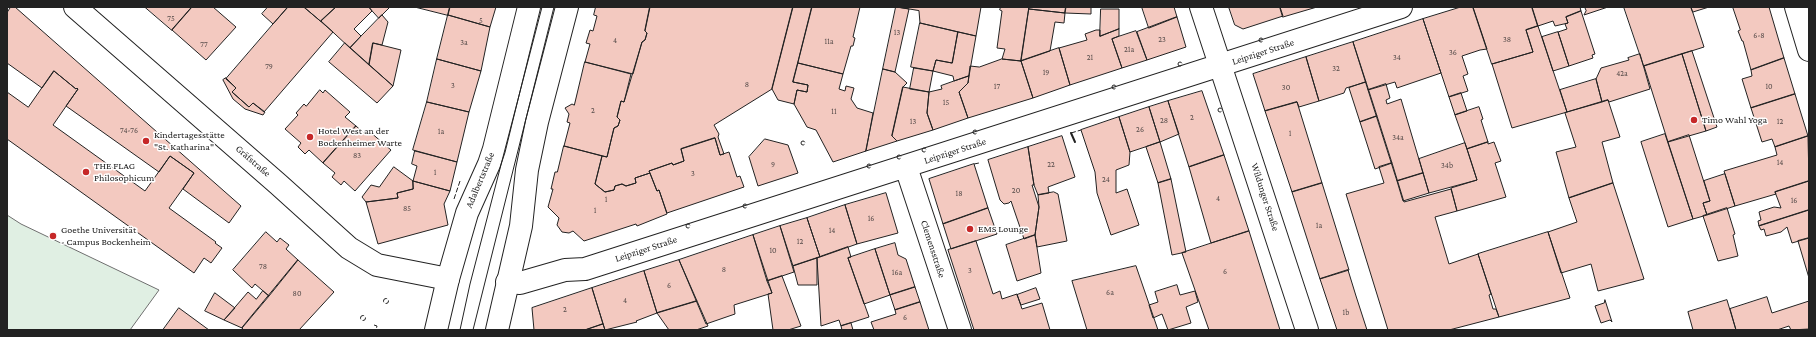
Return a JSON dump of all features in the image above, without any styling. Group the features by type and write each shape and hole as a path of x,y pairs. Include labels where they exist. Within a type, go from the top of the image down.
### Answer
{"street":[{"name":"Gräfstraße","path":"75,7 278,184 348,248 377,265 448,279"},
{"name":"Adalbertstraße","path":"436,330 448,279 467,213 494,149 529,7"},
{"path":"497,330 521,226 527,170 537,122 567,7"},
{"name":"Wildunger Straße","path":"1201,7 1308,330"},
{"name":"Leipziger Straße","path":"507,282 520,283 565,270 586,269 1401,7"},
{"path":"1796,7 1809,50"},
{"name":"Clemensstraße","path":"906,167 960,330"}],"green space":[{"name":"Goethe Universität - Campus Bockenheim","path":"7,215 21,224 159,290 130,330 7,330"}],"building":[{"path":"11,7 15,7 241,206 229,223 183,189 194,173 170,156 159,172 66,106 78,89 54,71 42,88 7,63 7,13"},
{"path":"145,7 192,7 172,30"},
{"path":"192,7 213,7 236,27 206,60 172,30"},
{"path":"268,7 288,7 273,24 262,14"},
{"path":"288,7 304,7 333,32 264,112 253,103 249,107 232,92 236,88 226,79"},
{"path":"304,7 336,7 321,21"},
{"path":"336,7 369,7 372,11 354,29 361,36 350,48 321,21"},
{"path":"369,7 390,7 379,18"},
{"path":"415,7 450,7 448,15"},
{"path":"450,7 496,7 490,27 448,15"},
{"path":"596,7 650,7 645,31 647,33 645,40 642,42 633,74 585,62 590,44 586,43 590,30 593,31 597,16 594,15"},
{"path":"650,7 793,7 772,89 714,125 719,134 718,137 724,154 720,155 715,138 681,149 684,161 673,165 672,163 649,171 650,173 635,178 636,183 626,186 622,184 615,186 614,190 605,192 595,184 602,156 607,157 614,128 618,126 620,120 617,117 621,101 624,102 642,42 645,40 647,33 645,31"},
{"path":"793,7 812,7 793,82 808,85 807,92 797,90 794,104 778,100 772,89"},
{"path":"812,7 860,7 853,37 855,38 853,46 851,46 843,74 798,63"},
{"path":"896,7 909,9 895,72 883,69"},
{"path":"898,7 981,7 976,36 920,23 919,11"},
{"path":"1001,7 1029,7 1021,61 1002,59 1005,49 997,48 1002,11 1000,10"},
{"path":"1029,7 1066,7 1065,13 1029,9"},
{"path":"1066,7 1091,7 1091,14 1065,13"},
{"path":"1142,7 1174,7 1177,17 1149,28"},
{"path":"1229,7 1280,7 1283,16 1243,29 1235,25"},
{"path":"1280,7 1317,7 1283,17"},
{"path":"1461,7 1473,7 1487,49 1462,56 1468,74 1463,76 1468,91 1449,97 1423,19"},
{"path":"1473,7 1532,7 1538,26 1526,30 1533,52 1492,64"},
{"path":"1532,7 1580,7 1581,11 1566,17 1568,23 1555,26 1553,21 1538,26"},
{"path":"1585,7 1608,7 1584,15 1586,11"},
{"path":"1624,7 1691,7 1704,47 1644,66"},
{"path":"1691,7 1709,7 1693,12"},
{"path":"1733,7 1769,7 1784,58 1751,70 1743,41 1738,31 1740,30"},
{"path":"1029,9 1065,13 1064,23 1055,22 1050,51 1021,61"},
{"path":"1101,9 1119,9 1119,29 1100,36"},
{"path":"1581,11 1595,54 1592,55 1593,58 1569,66 1558,32 1567,29 1565,24 1568,23 1566,17"},
{"path":"382,15 388,22 382,45 373,43 369,65 350,48"},
{"path":"448,15 490,27 481,71 437,59"},
{"path":"1177,17 1186,47 1147,60 1137,32"},
{"path":"1423,19 1441,73 1397,88 1395,82 1368,90 1353,42"},
{"path":"920,23 958,32 952,63 936,60 933,71 911,67"},
{"path":"1538,26 1567,112 1512,128 1492,64 1533,52 1526,30"},
{"path":"1119,29 1119,36 1112,39 1122,68 1070,85 1059,48 1087,40 1085,34 1096,30 1100,30 1100,36"},
{"path":"1136,31 1147,60 1122,68 1112,39"},
{"path":"958,32 976,36 969,76 954,81 953,76 933,71 936,60 952,63"},
{"path":"1558,32 1569,66 1553,71 1542,37"},
{"path":"1353,42 1366,82 1346,88 1344,93 1319,101 1306,57"},
{"path":"345,43 393,86 377,103 329,62"},
{"path":"373,43 401,50 393,86 369,65"},
{"path":"1059,48 1070,85 1033,98 1021,61"},
{"path":"1692,51 1717,127 1706,131 1682,54"},
{"path":"1640,54 1650,89 1609,102 1608,100 1602,102 1596,79 1601,68 1629,60 1628,58"},
{"path":"1682,54 1706,131 1668,142 1644,66"},
{"path":"1306,57 1319,101 1299,107 1297,102 1265,111 1253,74"},
{"path":"1784,58 1795,94 1751,108 1742,79 1752,76 1751,70"},
{"path":"437,59 481,71 469,112 427,102"},
{"path":"1002,59 1021,61 1033,98 968,118 959,92 968,83 970,66 979,67"},
{"path":"585,62 631,74 624,102 621,101 617,117 620,120 618,126 614,128 607,157 564,146 570,123 567,122 569,114 565,108 572,104 574,105"},
{"path":"798,63 843,74 839,89 845,91 846,86 854,88 851,99 857,108 873,113 866,151 833,162 816,130 807,127 794,104 797,90 807,92 808,85 793,82"},
{"path":"914,68 933,71 929,92 910,89"},
{"path":"883,69 895,72 907,83 903,87 892,136 897,141 866,151"},
{"name":"THE FLAG Philosophicum","path":"54,71 78,89 53,125 145,191 170,156 194,173 169,208 222,248 211,263 204,258 194,273 7,139 7,92 28,107"},
{"path":"969,76 968,83 959,92 968,118 933,130 927,113 929,92 942,89 941,86"},
{"path":"226,78 236,88 232,92 249,107 253,103 265,112 263,115 245,109 233,99 223,80"},
{"path":"1596,79 1602,102 1567,112 1560,90"},
{"path":"1366,82 1377,116 1360,122 1349,88"},
{"path":"1386,84 1390,98 1386,100 1387,104 1401,99 1423,173 1397,181 1368,90"},
{"path":"903,87 929,92 927,113 933,130 897,141 892,136"},
{"path":"320,90 323,93 325,90 350,112 345,117 356,126 323,163 309,150 305,154 298,147 301,143 285,129 298,115 296,113 304,104 306,106"},
{"path":"1202,91 1224,155 1189,167 1168,101"},
{"path":"1461,93 1467,111 1455,115 1449,97"},
{"path":"1795,94 1808,136 1775,147 1772,139 1762,142 1751,108"},
{"path":"1608,100 1620,137 1602,142 1613,183 1569,198 1556,152 1576,147 1565,113"},
{"path":"1168,101 1179,134 1160,142 1149,107"},
{"path":"427,102 469,112 457,162 413,150"},
{"path":"1297,102 1322,183 1292,192 1265,111"},
{"path":"1149,107 1160,142 1130,152 1119,117"},
{"path":"1479,107 1483,119 1481,120 1488,142 1467,149 1455,115"},
{"path":"1377,116 1392,163 1375,169 1360,122"},
{"path":"1119,117 1130,152 1129,165 1116,170 1116,193 1127,189 1139,225 1111,235 1097,193 1095,172 1081,130"},
{"path":"356,126 366,135 369,131 391,150 355,191 344,181 341,185 332,177 335,173 323,163"},
{"path":"1665,134 1693,219 1668,227 1641,142"},
{"path":"1689,135 1710,201 1703,203 1707,215 1693,219 1668,142"},
{"path":"1062,136 1075,177 1048,187 1049,193 1038,195 1034,185 1028,147"},
{"path":"1808,136 1809,181 1775,192 1776,194 1735,206 1724,171 1777,155 1775,147"},
{"path":"715,138 720,155 729,152 737,177 740,176 744,187 667,213 659,190 657,191 649,171 672,163 673,165 684,161 681,149"},
{"path":"765,139 788,145 798,173 758,186 749,157"},
{"path":"1160,142 1171,179 1158,183 1146,147"},
{"path":"1488,142 1488,144 1494,142 1501,161 1495,163 1506,197 1457,211 1451,188 1477,180 1467,149"},
{"path":"1465,143 1477,180 1429,193 1419,159"},
{"path":"564,146 602,156 595,184 605,192 614,190 615,186 622,184 626,186 636,183 635,178 650,173 657,191 659,190 667,214 637,226 636,224 584,241 573,231 569,233 562,232 557,225 559,218 548,207 553,189 551,189 555,172 557,172"},
{"path":"1028,147 1034,185 1032,185 1039,207 1035,235 1024,239 1011,201 1004,204 1000,200 988,160"},
{"path":"415,151 457,162 450,191 413,181 417,166 412,164"},
{"path":"1224,155 1249,231 1211,243 1189,167"},
{"path":"1392,163 1404,202 1451,189 1457,211 1435,217 1449,264 1478,254 1491,294 1489,295 1493,309 1496,309 1499,317 1449,330 1388,330 1346,194 1384,183 1379,167"},
{"path":"974,164 988,208 943,224 929,179"},
{"path":"394,167 413,181 413,189 397,193 398,198 366,202 362,197 371,185 379,187"},
{"path":"1423,173 1429,193 1403,201 1397,181"},
{"path":"1725,174 1735,206 1707,215 1703,203 1710,201 1704,181"},
{"path":"1171,179 1186,252 1172,255 1158,183"},
{"path":"413,181 450,191 444,204 448,225 378,244 366,202 398,198 397,193 413,189"},
{"path":"1809,181 1809,210 1759,226 1758,221 1761,220 1759,212 1774,207 1781,208 1775,192"},
{"path":"1322,183 1349,270 1320,279 1292,192"},
{"path":"1613,183 1644,279 1598,291 1591,264 1561,273 1548,232 1577,222 1569,198"},
{"path":"1054,192 1058,194 1067,241 1037,247 1035,235 1039,207 1038,195"},
{"path":"886,193 898,233 857,244 845,205"},
{"path":"845,205 857,244 820,257 807,218"},
{"name":"EMS Lounge","path":"988,208 997,234 951,249 943,224"},
{"path":"1727,208 1735,234 1733,235 1738,256 1718,261 1703,216"},
{"path":"1809,210 1809,238 1792,243 1787,227 1781,232 1766,236 1764,229 1761,230 1759,226"},
{"path":"807,218 820,257 793,266 780,226"},
{"path":"780,226 794,272 767,281 753,235"},
{"path":"1249,231 1280,330 1209,330 1182,253"},
{"path":"266,232 277,242 280,238 289,245 286,249 298,260 269,296 255,284 252,288 233,270"},
{"path":"1548,232 1570,298 1499,317 1478,254"},
{"path":"753,235 772,293 734,305 735,314 706,324 679,260"},
{"path":"1035,235 1041,273 1017,281 1006,245"},
{"path":"1809,238 1809,278 1798,241"},
{"path":"976,241 993,294 1000,291 1002,299 1017,294 1022,309 1042,303 1050,330 974,330 948,250"},
{"path":"895,243 898,255 906,259 915,287 890,295 875,249"},
{"path":"848,247 851,257 848,258 869,317 841,326 839,320 821,326 817,258"},
{"path":"875,249 890,295 864,304 848,258"},
{"path":"817,258 817,285 798,285 793,266"},
{"path":"298,260 334,292 299,330 244,330 242,328"},
{"path":"679,260 697,301 657,313 644,271"},
{"path":"1136,266 1158,330 1087,330 1072,281"},
{"path":"1348,270 1367,330 1337,330 1320,279"},
{"path":"644,271 657,313 636,321 637,322 605,330 592,288"},
{"path":"782,276 801,326 788,330 773,330 768,294 772,293 767,281"},
{"path":"1177,285 1180,295 1195,291 1198,302 1186,307 1191,323 1168,330 1162,314 1153,318 1149,305 1158,302 1155,292"},
{"path":"915,287 920,302 895,310 890,295"},
{"path":"592,288 603,324 585,330 534,330 532,308"},
{"path":"1036,288 1040,299 1021,305 1017,295"},
{"path":"263,291 269,296 242,328 224,320 248,292 256,299"},
{"path":"215,293 235,308 224,320 205,311"},
{"path":"1767,297 1772,313 1809,301 1809,329 1791,330 1789,326 1777,330 1736,330 1730,309"},
{"path":"1605,300 1612,322 1610,320 1601,323 1595,306 1604,303"},
{"path":"1727,300 1736,330 1693,330 1688,312"},
{"path":"697,301 708,326 696,330 669,330 657,313"},
{"path":"920,302 929,330 874,330 871,322 896,314 895,310"},
{"path":"179,308 209,330 163,330"},
{"path":"851,323 853,330 842,330 841,326"},
{"path":"603,324 605,330 585,330"}],"tram line":[{"path":"460,330 470,284 542,7"},
{"path":"473,330 554,7"}],"fence":[{"path":"1261,38 1263,40 1261,42 1259,40 1261,38"},
{"path":"1180,62 1182,64 1180,66 1178,64 1180,62"},
{"path":"1114,85 1116,87 1114,89 1112,87 1114,85"},
{"path":"1220,108 1222,110 1220,112 1218,110 1220,108"},
{"path":"975,130 977,132 975,134 973,132 975,130"},
{"path":"1071,133 1081,130"},
{"path":"803,141 805,143 803,145 801,143 803,141"},
{"path":"924,148 926,150 924,152 922,150 924,148"},
{"path":"899,155 901,157 899,159 897,157 899,155"},
{"path":"974,164 979,163"},
{"path":"869,164 871,166 869,168 867,166 869,164"},
{"path":"454,199 460,181"},
{"path":"745,204 747,206 745,208 743,206 745,204"},
{"path":"686,224 690,224 690,226 690,228 686,228 686,224"},
{"path":"386,298 389,301 386,304 383,301 386,298"},
{"path":"361,316 365,316 365,318 365,320 361,320 361,316"},
{"path":"374,325 377,326 376,330"}],"wall":[{"path":"1071,133 1075,142"}],"place":[{"name":"Timo Wahl Yoga","path":"1694,120"},
{"name":"Hotel West an der Bockenheimer Warte","path":"310,137"},
{"name":"Kindertagesstätte \"St. Katharina\"","path":"146,141"},
{"name":"THE FLAG Philosophicum","path":"86,172"},
{"name":"EMS Lounge","path":"970,229"},
{"name":"Goethe Universität - Campus Bockenheim","path":"53,236"}]}
